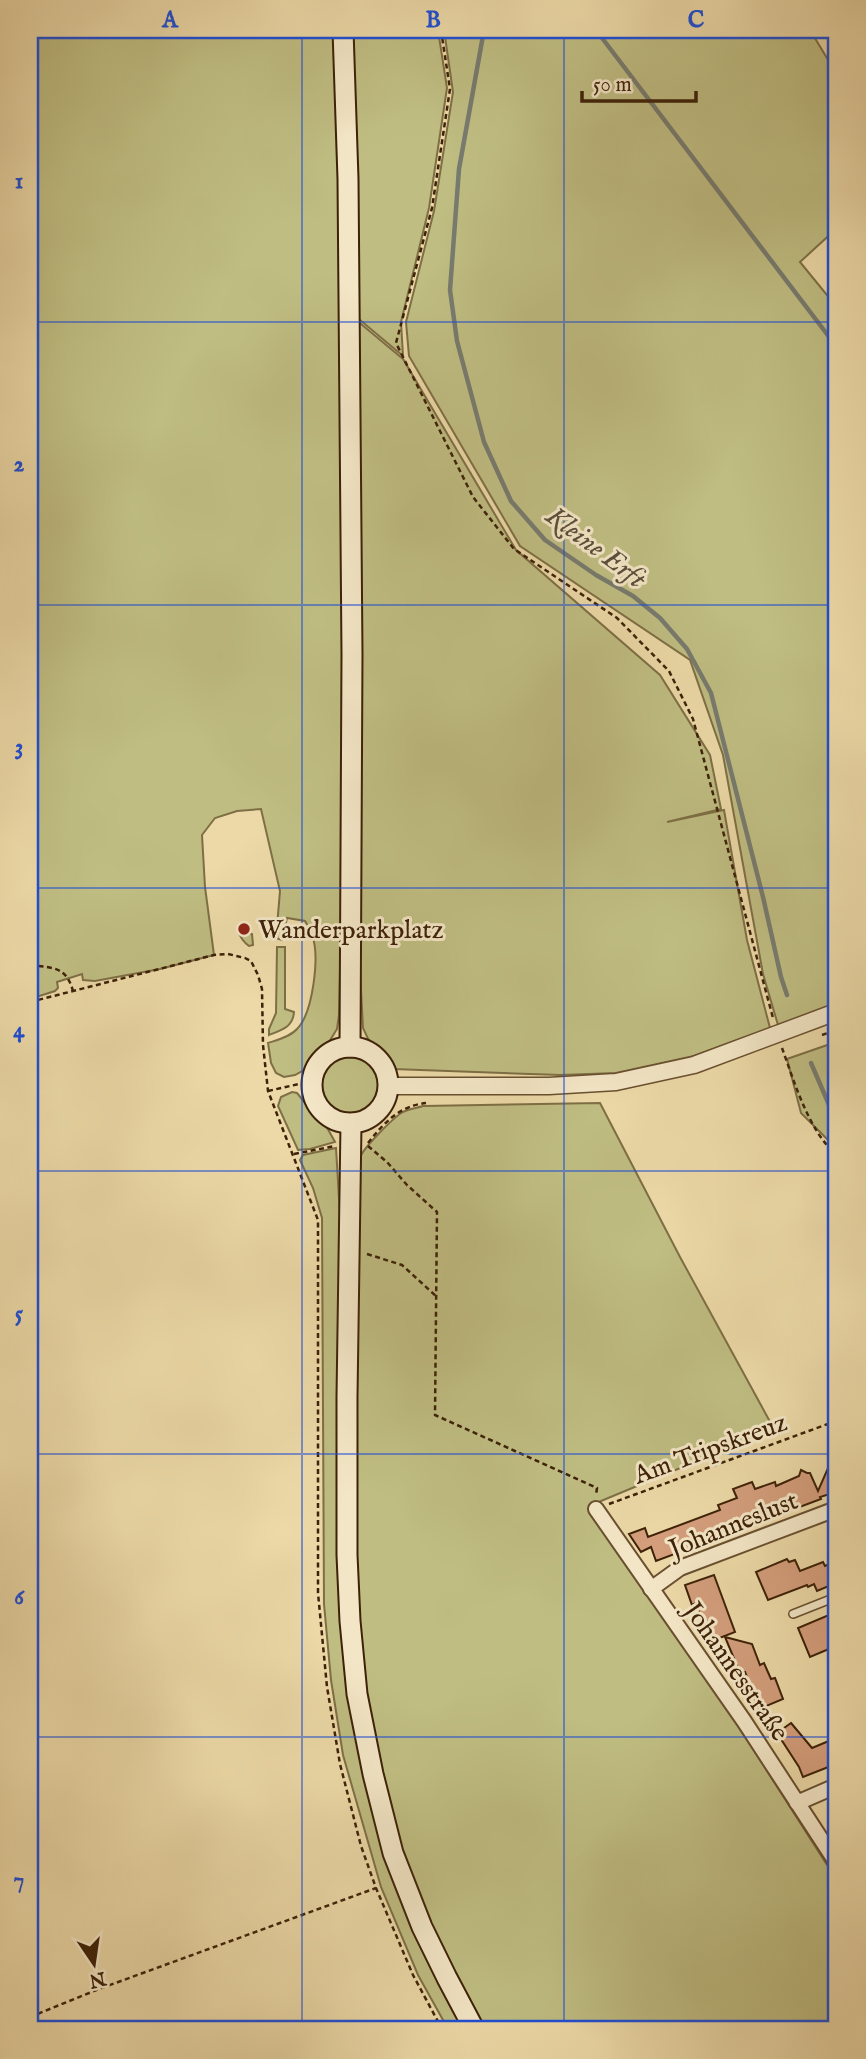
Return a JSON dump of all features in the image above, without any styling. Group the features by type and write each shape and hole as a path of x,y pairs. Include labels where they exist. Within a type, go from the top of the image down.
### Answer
{"main road":[{"path":"343,30 348,179 352,640 350,1047"},
{"path":"356,1137 326,1115 317,1104 312,1091 317,1066 326,1055 340,1048 350,1047 366,1051 380,1062 387,1076 388,1086 387,1096 375,1114 364,1121 356,1137 347,1555 357,1694 393,1853 422,1927 474,2029"}],"street":[{"path":"388,1086 550,1086 616,1082 781,1042 836,1013"},
{"name":"Johannesstraße","path":"596,1508 744,1721 836,1862"},
{"name":"Johanneslust","path":"651,1589 680,1568 836,1509"},
{"path":"797,1803 836,1786"}],"lane":[{"path":"793,1614 836,1597"}],"path":[{"path":"441,30 450,89 432,208 396,343 473,497 514,549 617,618 669,671 694,719 760,974 781,1042 807,1112 826,1146 836,1154"},
{"path":"30,1002 214,954 228,954 251,961 261,989 268,1091 294,1154 356,1137 387,1162 407,1185 437,1212 435,1415 597,1488 596,1508"},
{"path":"30,965 64,973 73,990"},
{"path":"268,1091 312,1081"},
{"path":"362,1253 402,1265 437,1297"},
{"name":"Am Tripskreuz","path":"596,1508 836,1421"},
{"path":"30,2017 99,1989 376,1888"}],"shaded area":[{"path":"30,30 334,30 342,270 345,753 339,1015 337,1029 329,1042 313,1056 304,1070 295,1075 284,1077 276,1073 271,1063 268,1043 291,1034 303,1021 311,998 315,970 314,944 305,921 287,918 282,940 276,938 280,891 261,809 237,811 215,818 202,835 205,887 214,955 160,969 95,981 83,980 82,974 57,982 58,988 55,991 30,999"},
{"path":"349,30 438,30 447,88 429,208 401,322 403,356 354,315"},
{"path":"444,30 449,30 451,34 476,30 810,30 836,73 836,229 800,262 836,306 836,1004 778,1025 763,974 723,755 690,660 520,546 409,356 406,322 434,211 453,92"},
{"path":"355,319 403,359 516,550 660,675 710,755 721,809 667,822 724,810 747,940 770,1028 694,1056 616,1073 560,1075 393,1069 369,1041 363,1028 359,952"},
{"path":"242,923 246,925 246,933 252,934 253,945 249,946 239,934 237,929"},
{"path":"277,947 285,947 285,1009 294,1012 289,1025 269,1035 276,1013"},
{"path":"836,1042 836,1148 801,1113 787,1059"},
{"path":"349,1053 372,1063 382,1086 372,1109 349,1119 326,1109 316,1086 326,1063"},
{"path":"292,1092 297,1093 318,1119 324,1122 335,1142 298,1150 278,1106 281,1097"},
{"path":"600,1103 774,1429 589,1506 700,1666 836,1879 836,2029 484,2029 451,1967 422,1903 398,1837 380,1770 363,1661 356,1552 356,1266 360,1158 372,1141 399,1115 423,1106"},
{"path":"336,1148 340,1215 342,1625 356,1736 369,1793 464,2029 448,2029 418,1975 381,1887 343,1755 331,1680 324,1604 322,1218 313,1188 300,1160 303,1155"}],"building":[{"path":"836,1450 836,1492 820,1497 821,1499 656,1561 651,1547 641,1552 629,1534 645,1528 648,1537 720,1510 718,1505 737,1498 733,1489 752,1482 755,1489 775,1482 776,1486 799,1476 801,1470 810,1473 818,1491"},
{"path":"787,1559 789,1562 795,1560 800,1571 823,1562 825,1566 836,1561 836,1583 817,1591 814,1584 808,1587 807,1585 768,1600 756,1572"},
{"path":"714,1575 735,1632 707,1643 696,1603 692,1605 685,1585"},
{"path":"836,1612 836,1646 810,1657 798,1628"},
{"path":"725,1637 752,1644 760,1665 764,1663 771,1679 775,1678 783,1699 759,1709 745,1672 740,1673"},
{"path":"791,1723 812,1748 836,1738 836,1764 803,1777 777,1733"}],"waterway":[{"name":"Kleine Erft","path":"484,30 459,169 450,290 457,341 484,442 511,501 545,540 596,575 633,596 660,618 687,649 711,693 787,995"},
{"path":"596,30 836,346"},
{"name":"Kleine Erft","path":"811,1063 836,1121"}],"place":[{"name":"Wanderparkplatz","path":"244,929"}]}
